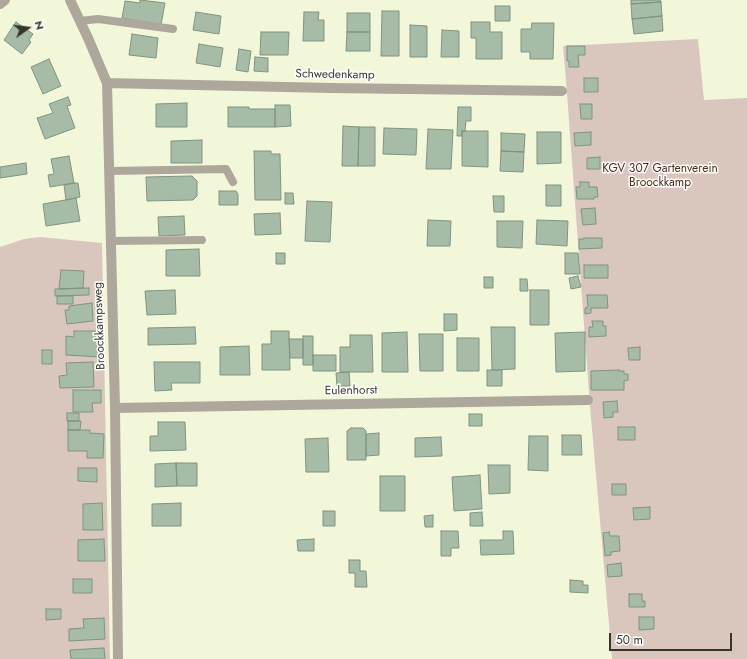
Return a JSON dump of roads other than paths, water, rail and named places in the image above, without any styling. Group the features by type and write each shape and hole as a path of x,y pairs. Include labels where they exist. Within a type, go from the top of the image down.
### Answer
{"street":[{"path":"0,4 5,0"},
{"name":"Broockkampsweg","path":"70,0 107,83 115,408 118,659"},
{"name":"Schwedenkamp","path":"107,83 562,91"},
{"name":"Eulenhorst","path":"115,408 588,400"}],"lane":[{"path":"80,21 98,19 173,29"},
{"path":"110,171 226,169 233,182"},
{"path":"110,241 202,240"}],"park label":[{"name":"KGV 307 Gartenverein Broockkamp","path":"660,176"}]}
